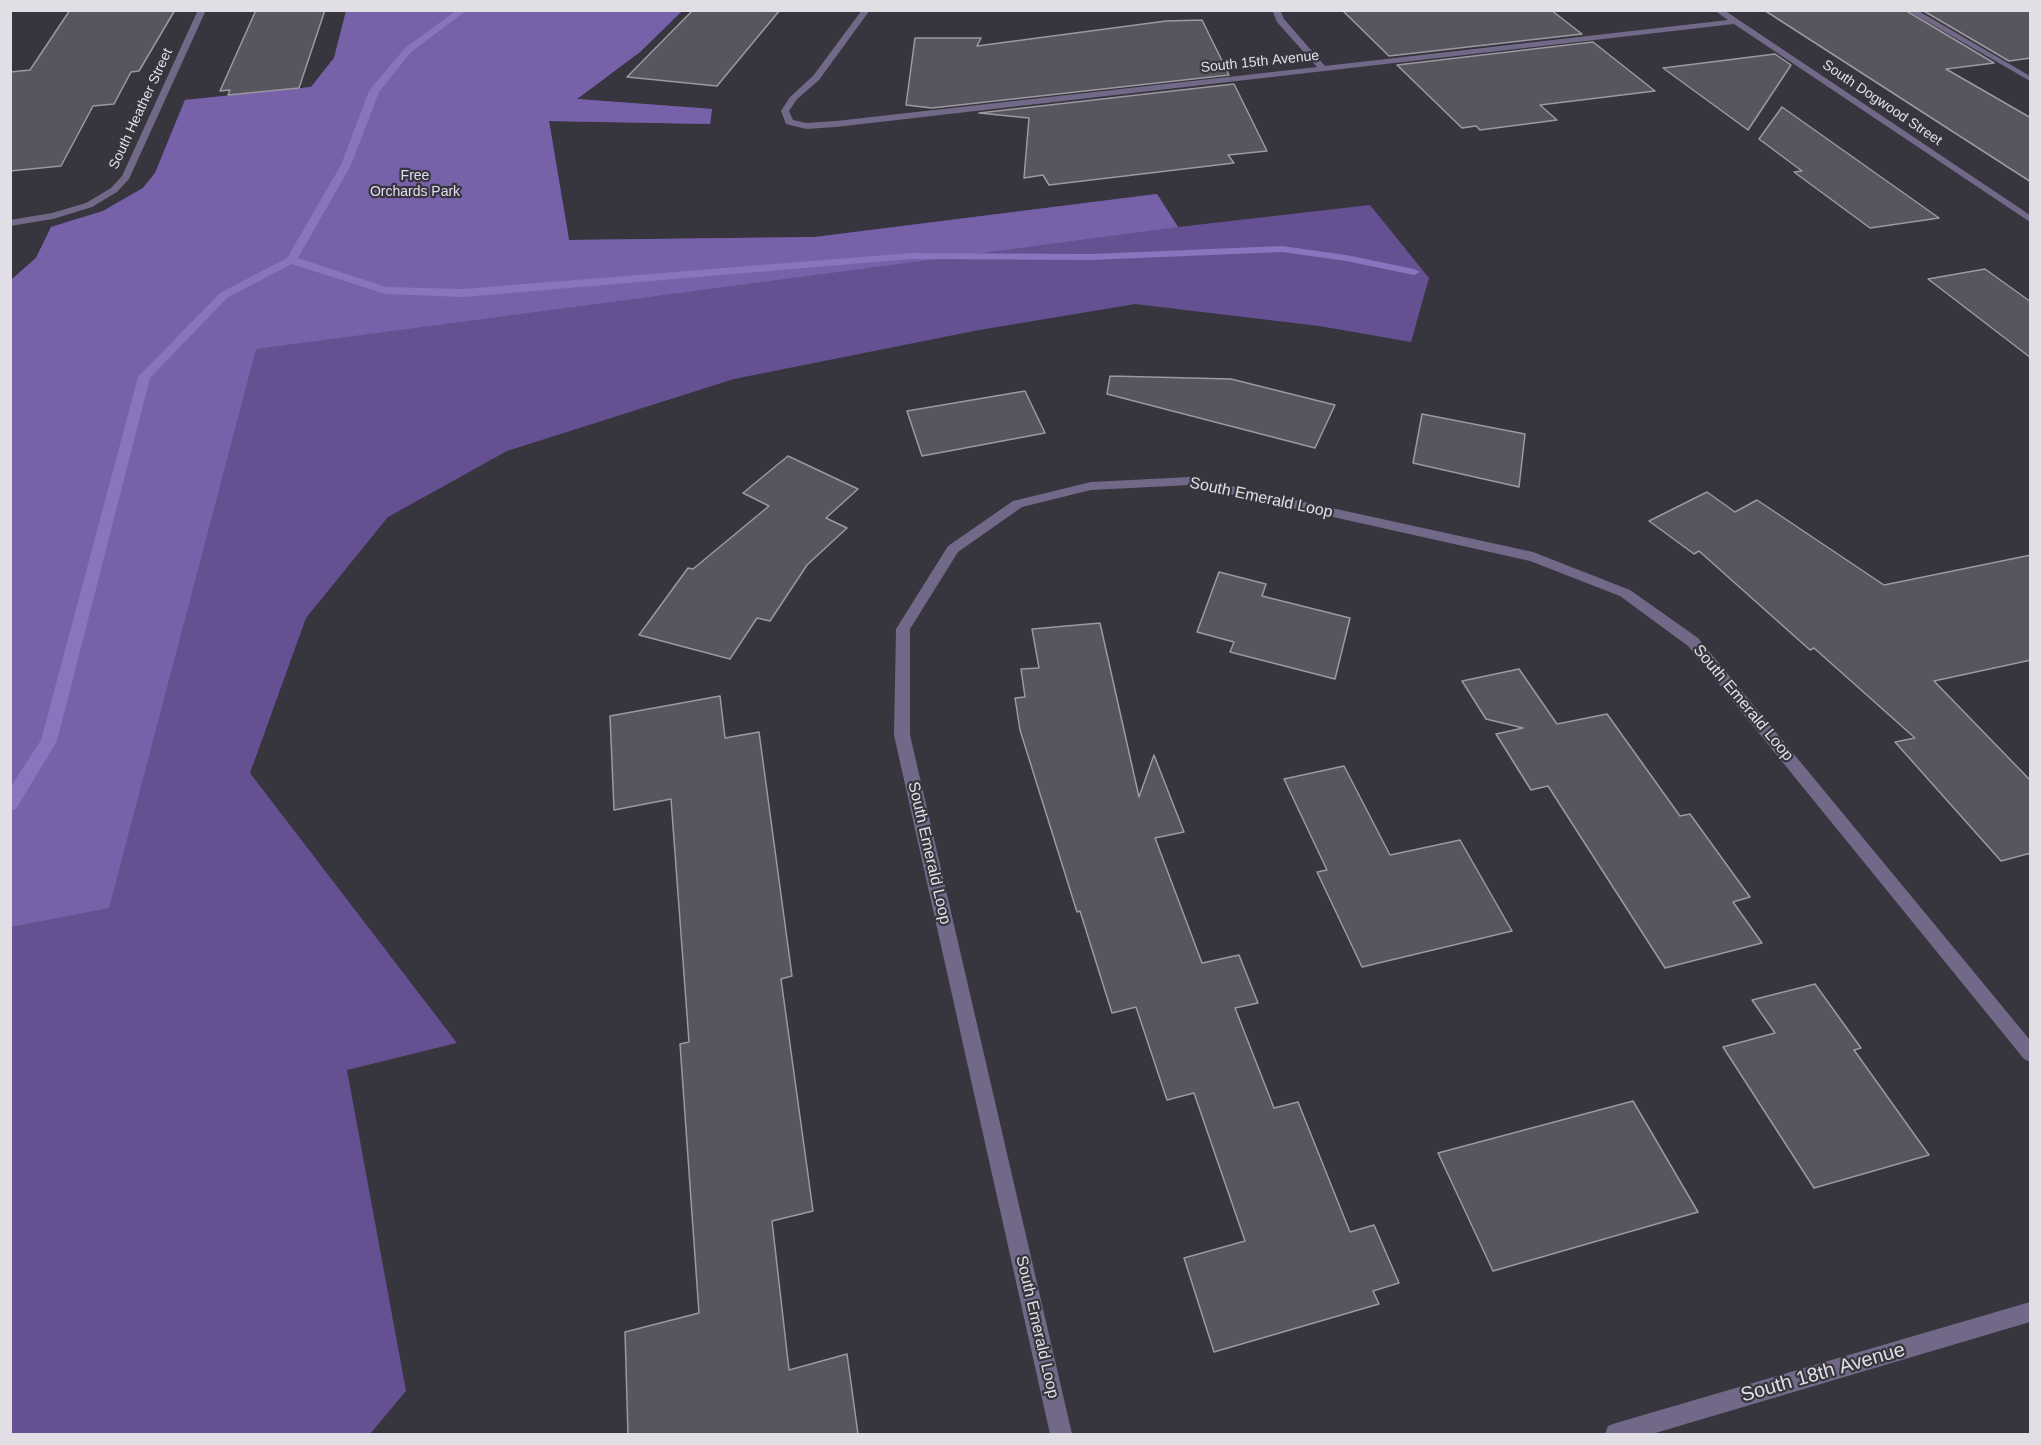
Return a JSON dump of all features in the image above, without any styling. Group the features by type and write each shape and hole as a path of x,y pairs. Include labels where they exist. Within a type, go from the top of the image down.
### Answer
{"street":[{"name":"South Heather Street","path":"10,224 53,216 89,204 114,190 126,177 202,10"},
{"name":"South 15th Avenue","path":"866,10 816,78 794,97 785,111 789,122 806,126 837,124 1735,22"},
{"path":"1276,10 1280,20 1322,68"},
{"name":"South Dogwood Street","path":"1718,10 2031,219"},
{"path":"1911,10 2031,79"},
{"name":"South Emerald Loop","path":"1061,1434 902,735 903,629 953,549 1018,504 1091,486 1190,482 1533,557 1625,593 1693,642 2031,1053"},
{"name":"South 18th Avenue","path":"1616,1434 2031,1312"}],"green space":[{"path":"346,11 682,11 640,52 577,99 712,109 710,124 549,121 569,240 815,237 1157,194 1178,227 1370,205 1429,278 1411,342 1319,326 1135,304 979,330 734,379 507,451 388,517 306,618 250,773 457,1043 347,1070 406,1391 370,1434 11,1434 11,280 36,258 51,227 103,211 143,188 155,173 185,100 311,87 334,58"},
{"name":"Free Orchards Park","path":"346,11 682,11 640,52 577,99 712,109 710,124 549,121 569,240 815,237 1157,194 1178,227 256,349 109,908 11,927 11,280 36,258 51,227 103,211 143,188 155,173 185,100 311,87 334,58"}],"building":[{"path":"70,10 175,10 139,71 131,72 114,104 93,106 61,166 10,171 10,72 30,70"},
{"path":"256,10 325,10 299,88 228,95 230,90 220,91"},
{"path":"693,10 780,10 717,86 627,77"},
{"path":"1342,10 1551,10 1582,34 1389,56"},
{"path":"1764,10 1905,10 1994,63 1946,69 2031,118 2031,182"},
{"path":"1922,10 2031,10 2031,58 2009,61"},
{"path":"1202,20 1229,75 932,108 906,105 915,38 981,38 977,46 1166,21"},
{"path":"1593,42 1655,91 1540,105 1557,120 1480,130 1476,126 1462,128 1397,65"},
{"path":"1775,54 1791,65 1748,130 1663,68"},
{"path":"1234,84 1267,151 1228,155 1234,163 1049,185 1043,175 1024,178 1029,118 979,113"},
{"path":"1782,107 1939,218 1870,228 1794,172 1802,171 1759,139"},
{"path":"1985,269 2031,302 2031,358 1928,279"},
{"path":"1110,376 1231,379 1335,405 1315,448 1107,394"},
{"path":"1025,391 1045,433 922,456 907,411"},
{"path":"1422,414 1525,434 1519,487 1413,463"},
{"path":"788,456 858,489 826,518 847,528 807,565 770,621 757,618 730,659 639,635 688,568 693,569 769,506 743,493"},
{"path":"1707,492 1735,512 1757,500 1884,585 2031,555 2031,660 1934,681 2031,781 2031,853 2001,861 1895,742 1915,738 1814,648 1810,650 1699,551 1694,554 1649,521"},
{"path":"1219,572 1266,584 1262,596 1350,618 1335,679 1230,652 1234,642 1197,632"},
{"path":"1100,623 1139,797 1154,755 1184,832 1155,838 1202,963 1239,955 1258,1003 1235,1008 1274,1108 1298,1102 1350,1232 1374,1225 1399,1283 1373,1291 1379,1304 1214,1352 1184,1258 1245,1241 1194,1093 1167,1100 1136,1007 1112,1013 1080,911 1077,912 1020,730 1015,698 1025,697 1021,669 1039,668 1032,629"},
{"path":"1519,669 1557,724 1607,714 1680,816 1690,814 1750,897 1733,902 1762,943 1665,968 1548,786 1531,790 1496,734 1523,728 1486,719 1462,681"},
{"path":"720,696 725,738 759,732 792,976 781,979 813,1211 772,1221 789,1370 847,1354 858,1434 628,1434 625,1332 699,1313 680,1044 689,1042 671,799 614,810 610,716"},
{"path":"1344,766 1390,855 1460,840 1512,931 1362,967 1317,872 1327,870 1284,779"},
{"path":"1815,984 1861,1048 1854,1050 1929,1155 1814,1188 1723,1047 1775,1033 1752,1000"},
{"path":"1633,1101 1698,1212 1493,1271 1438,1153"}],"waterway":[{"path":"291,260 346,165 374,91 408,50 463,10"},
{"path":"291,260 385,290 463,293 911,256 1091,257 1282,249 1346,258 1414,272"},
{"path":"10,804 49,741 144,377 224,295 291,260"}]}
